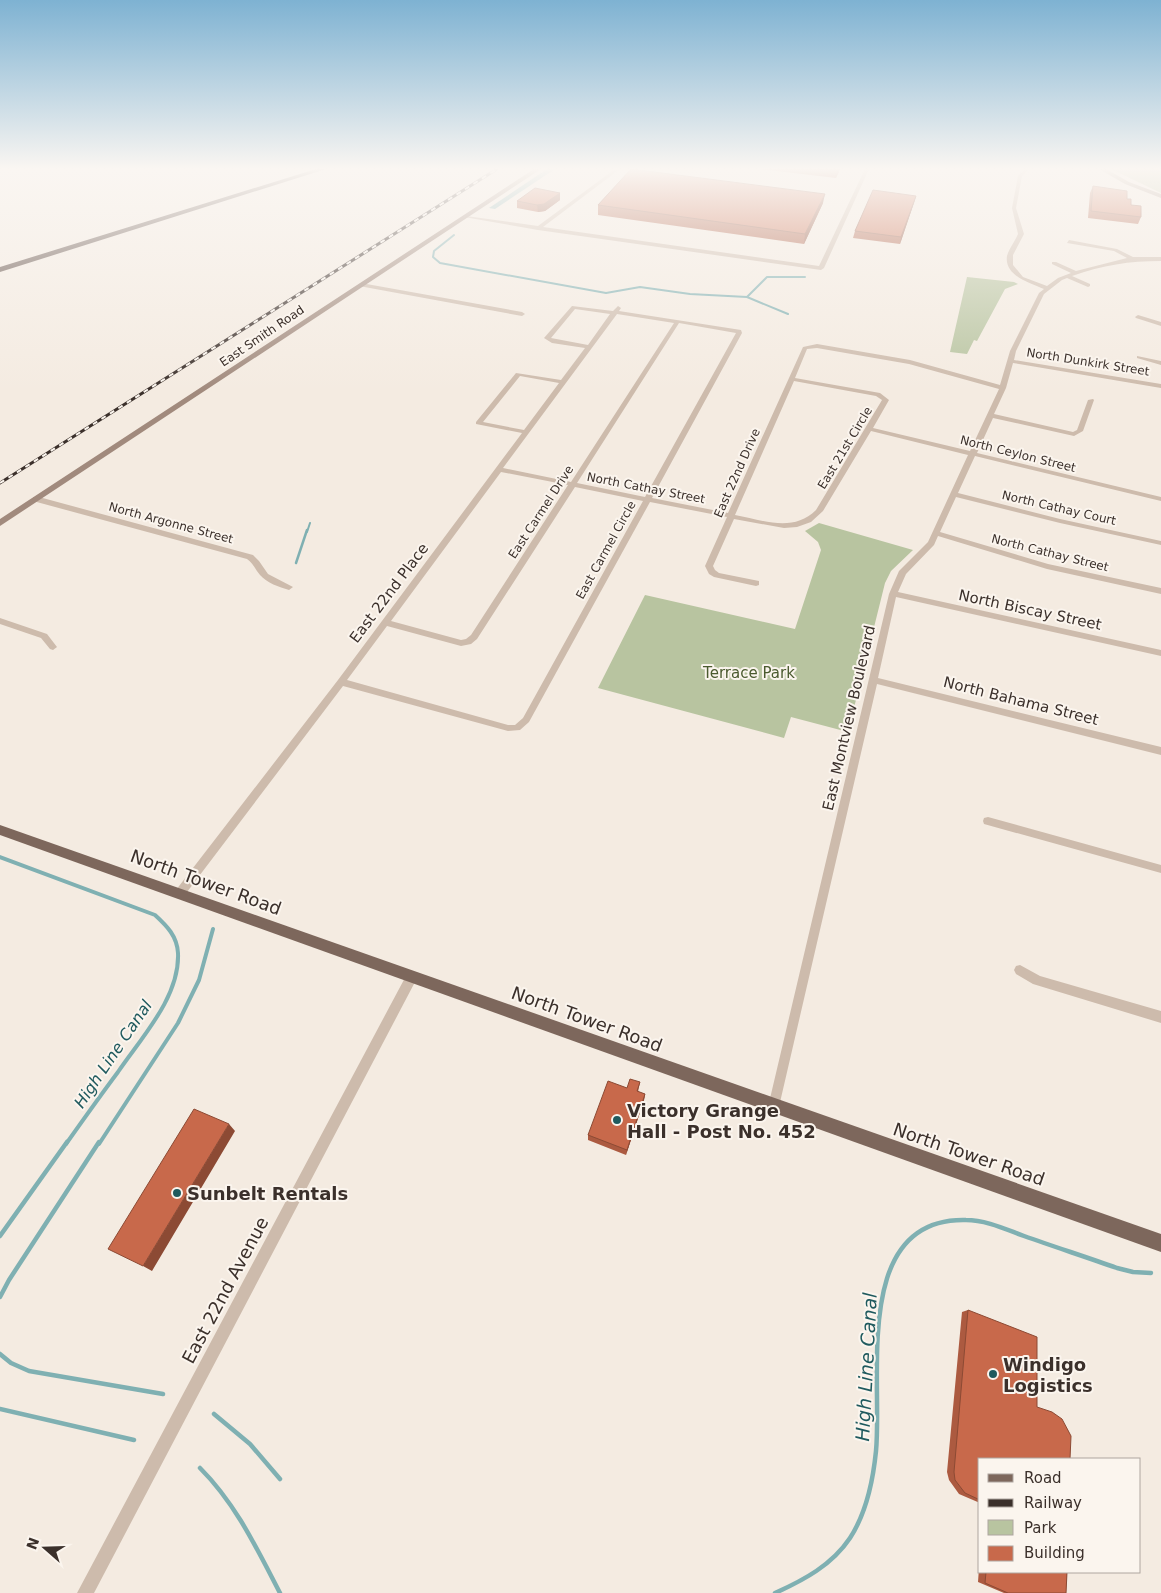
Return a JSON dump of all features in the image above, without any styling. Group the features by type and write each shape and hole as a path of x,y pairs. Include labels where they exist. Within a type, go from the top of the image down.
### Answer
{"highway":[{"path":"0,261 57,243"},
{"path":"0,270 85,243"}],"main road":[{"name":"North Tower Road","path":"0,830 1161,1244"}],"street":[{"name":"East Smith Road","path":"0,523 425,243"},
{"path":"647,243 821,268 832,243"},
{"path":"1016,243 1010,255 1010,265 1021,278 1046,288 1075,273 1132,259 1161,259"},
{"path":"1077,243 1115,250 1132,259"},
{"path":"1054,263 1075,273"},
{"path":"1067,276 1088,285"},
{"path":"361,284 522,314"},
{"name":"East Montview Boulevard","path":"774,1107 893,594 902,573 928,547 935,534 1003,388 1013,350 1040,296 1046,288"},
{"name":"East Carmel Circle","path":"341,682 508,728 517,728 522,725 739,331 616,311 574,307 547,338 552,341 589,347"},
{"name":"East 22nd Place","path":"180,893 341,682 616,311"},
{"path":"1138,318 1161,324"},
{"name":"East Carmel Drive","path":"385,622 461,643 468,642 474,637 678,321"},
{"name":"East 22nd Drive","path":"756,583 717,574 709,566 805,348 812,346 910,362 1003,388"},
{"path":"1139,356 1161,363"},
{"name":"North Dunkirk Street","path":"1011,361 1161,386"},
{"path":"525,432 478,423 518,374 562,382"},
{"name":"East 21st Circle","path":"730,516 782,526 800,525 808,522 819,511 886,401 884,397 878,394 792,379"},
{"path":"990,415 1074,434 1080,431 1091,400"},
{"name":"North Ceylon Street","path":"870,429 1161,499"},
{"name":"North Cathay Street","path":"498,469 730,516"},
{"name":"North Cathay Court","path":"953,494 1060,521 1161,543"},
{"name":"North Argonne Street","path":"36,499 250,557 258,562 266,576 289,587"},
{"name":"North Cathay Street","path":"935,534 1047,566 1161,591"},
{"name":"North Biscay Street","path":"893,594 1161,653"},
{"path":"0,621 44,636 54,647"},
{"name":"North Bahama Street","path":"874,680 1161,751"},
{"path":"988,822 1161,869"},
{"path":"1020,970 1037,980 1161,1017"},
{"name":"East 22nd Avenue","path":"86,1593 411,978"}],"green space":[{"path":"967,277 1018,284 1005,289 977,341 974,340 967,354 950,352"},
{"name":"Terrace Park","path":"819,523 913,550 891,571 885,583 848,732 791,717 784,738 598,688 645,595 795,629 821,550 818,542 805,531"}],"building":[{"name":"Victory Grange Hall - Post No. 452","path":"630,1079 640,1082 637,1091 645,1094 627,1150 588,1135 608,1081 627,1088"},
{"name":"Sunbelt Rentals","path":"194,1109 229,1124 143,1266 108,1249"},
{"name":"Windigo Logistics","path":"968,1310 1037,1337 1037,1407 1052,1412 1062,1419 1071,1436 1070,1458 978,1458 978,1499 965,1493 955,1480 954,1472"},
{"path":"986,1573 1067,1573 1066,1593 1008,1593 985,1583"}],"waterway":[{"path":"444,243 434,251 433,257 440,263 606,293 640,287 690,294 747,297"},
{"path":"747,297 767,277 805,277"},
{"path":"747,297 788,314"},
{"path":"307,532 310,523"},
{"path":"296,563 307,530"},
{"name":"High Line Canal","path":"0,857 155,915 164,923 176,941 178,953 177,969 166,1001 148,1031 66,1144"},
{"path":"99,1144 178,1023 199,980 213,929"},
{"name":"High Line Canal","path":"0,1236 67,1142"},
{"path":"0,1297 9,1280 99,1142"},
{"name":"High Line Canal","path":"775,1593 807,1577 826,1564 843,1548 861,1518 871,1485 876,1451 877,1346 880,1308 889,1273 904,1245 929,1226 973,1220 995,1225 1117,1268 1133,1272 1151,1273"},
{"path":"0,1354 11,1363 29,1371 163,1394"},
{"name":"High Line Canal","path":"0,1409 134,1440"},
{"path":"214,1414 250,1444 280,1479"},
{"name":"High Line Canal","path":"200,1468 235,1512 280,1593"}],"railway":[{"path":"0,483 379,243"}],"place":[{"name":"Victory Grange Hall - Post No. 452","path":"617,1120"},
{"name":"Sunbelt Rentals","path":"177,1193"},
{"name":"Windigo Logistics","path":"993,1374"}]}
